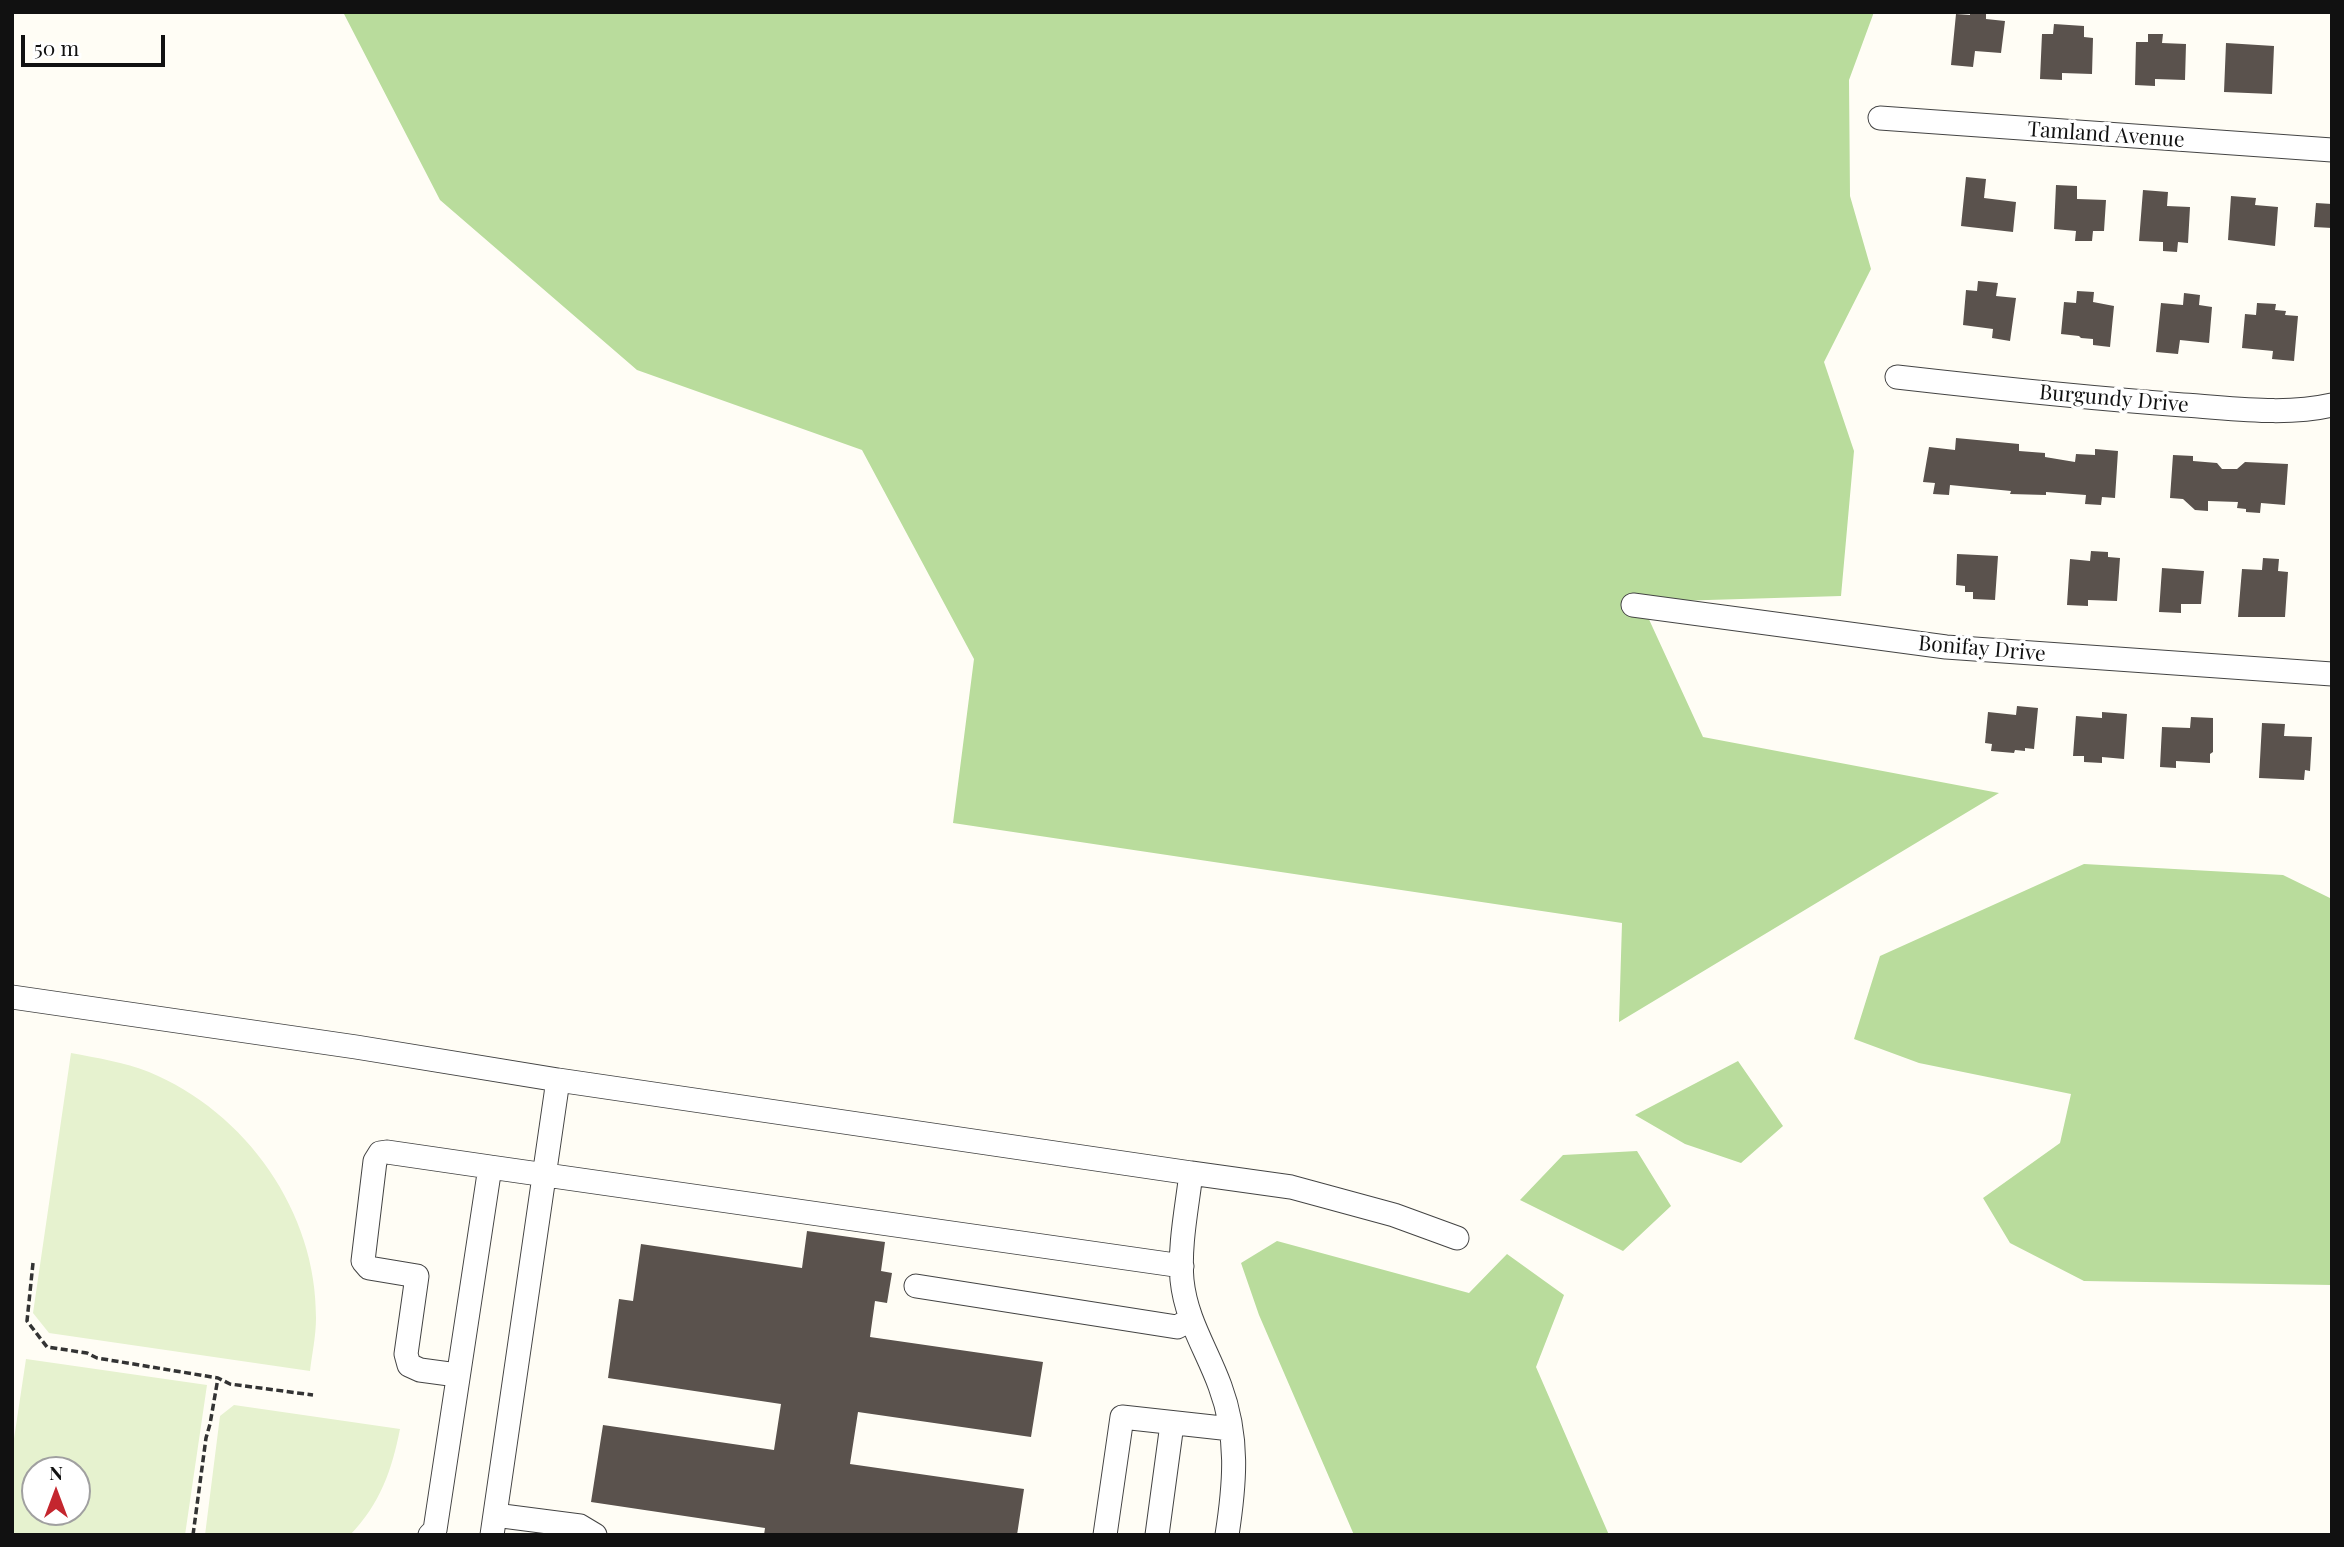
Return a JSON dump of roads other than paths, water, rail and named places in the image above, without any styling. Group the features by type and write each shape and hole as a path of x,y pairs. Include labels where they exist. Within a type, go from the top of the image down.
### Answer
{"street":[{"name":"Tamland Avenue","path":"1880,118 2332,150"},
{"name":"Burgundy Drive","path":"1897,377 2066,396 2202,406 2304,412 2332,405"},
{"name":"Bonifay Drive","path":"1633,605 1946,647 2332,674"},
{"path":"12,997 1291,1188 1394,1215 1457,1238"},
{"path":"558,1080 494,1525 580,1526 595,1535"},
{"path":"457,1375 420,1370 410,1365 406,1354 417,1276 369,1268 363,1261 375,1161 380,1153 1182,1266"},
{"path":"430,1535 435,1530 490,1167"},
{"path":"1191,1173 1182,1280 1190,1320 1229,1412 1235,1448 1227,1535"},
{"path":"916,1286 1177,1327 1190,1320"},
{"path":"1105,1535 1122,1417 1231,1429"},
{"path":"1157,1535 1172,1424"}]}
